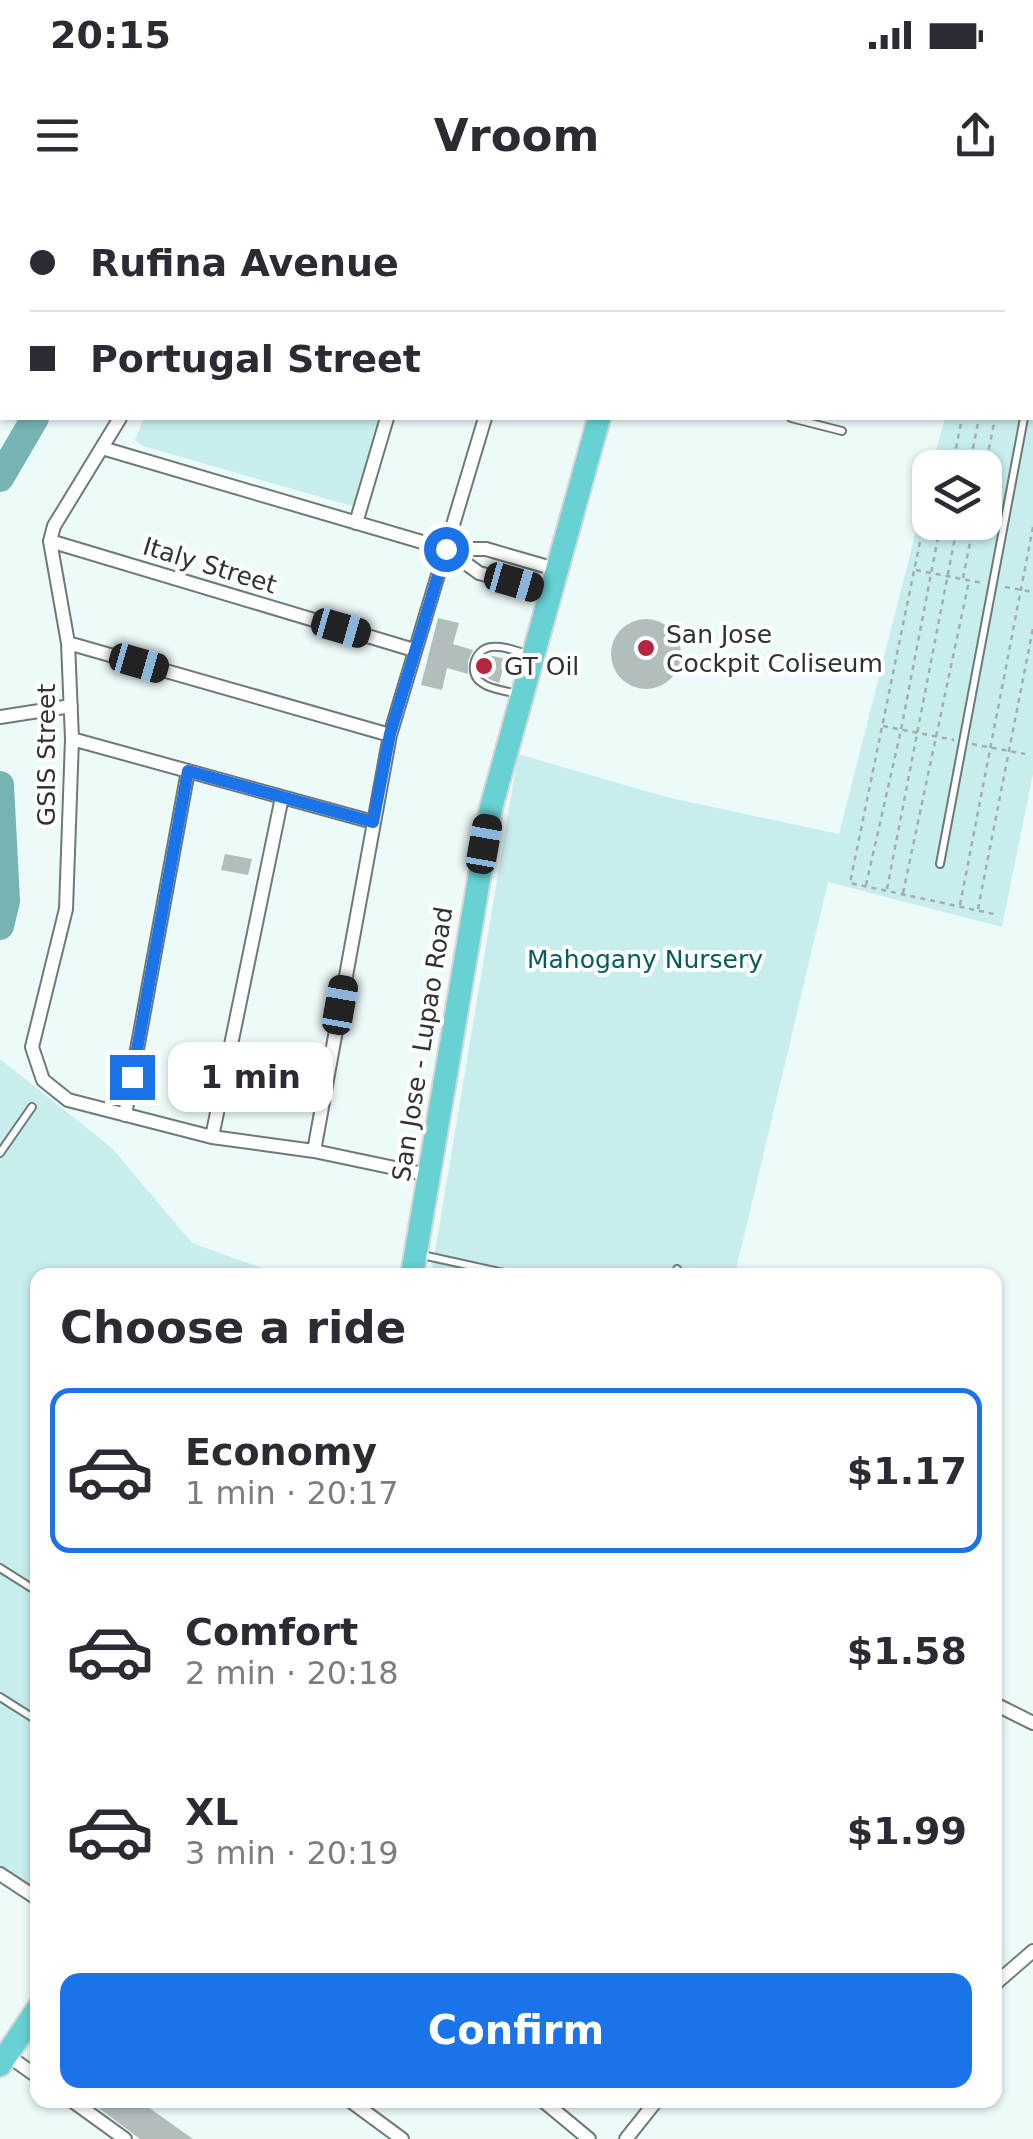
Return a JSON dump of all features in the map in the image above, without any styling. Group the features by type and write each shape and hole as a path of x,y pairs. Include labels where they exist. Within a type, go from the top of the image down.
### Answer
{"highway":[{"name":"San Jose - Lupao Road","path":"414,1264 487,826 597,420"},
{"path":"4,2060 30,2020"}],"street":[{"path":"50,541 54,526 119,420"},
{"path":"356,523 386,420"},
{"path":"314,1151 390,734 484,420"},
{"path":"102,448 446,549 486,549 555,568"},
{"name":"GSIS Street","path":"50,541 68,643 71,706 66,909 32,1046 43,1080 63,1098 125,1115"},
{"name":"Italy Street","path":"50,541 414,650"},
{"path":"446,549 479,573 548,592"},
{"path":"68,643 390,734"},
{"path":"5,716 71,706"},
{"path":"72,739 373,822"},
{"path":"188,771 125,1115 212,1137 314,1151 428,1174"},
{"path":"212,1137 282,797"},
{"path":"1002,1708 1033,1724"},
{"path":"0,1874 30,1893"},
{"path":"1002,1978 1033,1951"},
{"path":"4,2060 30,2072"},
{"path":"81,2108 126,2139"},
{"path":"360,2108 402,2139"},
{"path":"552,2108 589,2139"},
{"path":"626,2139 651,2108"}],"lane":[{"path":"799,420 842,431"},
{"path":"940,864 1024,420"},
{"path":"520,695 482,684 475,674 474,662 483,650 493,646 531,655"},
{"path":"0,1153 32,1107"},
{"path":"414,1264 450,1268"},
{"path":"0,1568 30,1587"},
{"path":"0,1697 30,1716"}],"path":[{"path":"956,450 962,420"},
{"path":"973,450 979,420"},
{"path":"989,450 995,420"},
{"path":"960,907 1033,527"},
{"path":"920,540 850,883 994,914"},
{"path":"866,886 937,540"},
{"path":"886,890 920,734 954,540"},
{"path":"963,580 971,540"},
{"path":"914,570 1033,592"},
{"path":"903,894 969,580"},
{"path":"978,910 1033,628"}],"green space":[{"path":"143,420 378,420 355,507 143,446 135,440"},
{"name":"Mahogany Nursery","path":"944,420 1033,420 1033,774 1002,927 828,882 736,1268 432,1268 518,754 666,797 839,834 914,540 1002,540 1002,450 937,450"},
{"path":"0,1059 112,1148 192,1243 262,1268 30,1268 30,1889 0,1869"}],"building":[{"path":"438,618 459,623 453,644 473,650 468,674 447,668 442,690 421,685"},
{"name":"San Jose Cockpit Coliseum","path":"646,619 671,629 681,654 671,679 646,689 621,679 611,654 621,629"},
{"path":"488,655 506,659 499,683 481,672"},
{"path":"225,854 252,859 248,875 221,870"},
{"path":"99,2108 149,2108 193,2139 140,2139"}],"waterway":[{"path":"0,478 34,420"},
{"path":"0,785 6,901 0,926"}],"place":[{"name":"San Jose Cockpit Coliseum","path":"646,648"},
{"name":"GT Oil","path":"484,666"}],"route":[{"path":"132,1077 188,771 373,822 390,734 446,549"}]}
